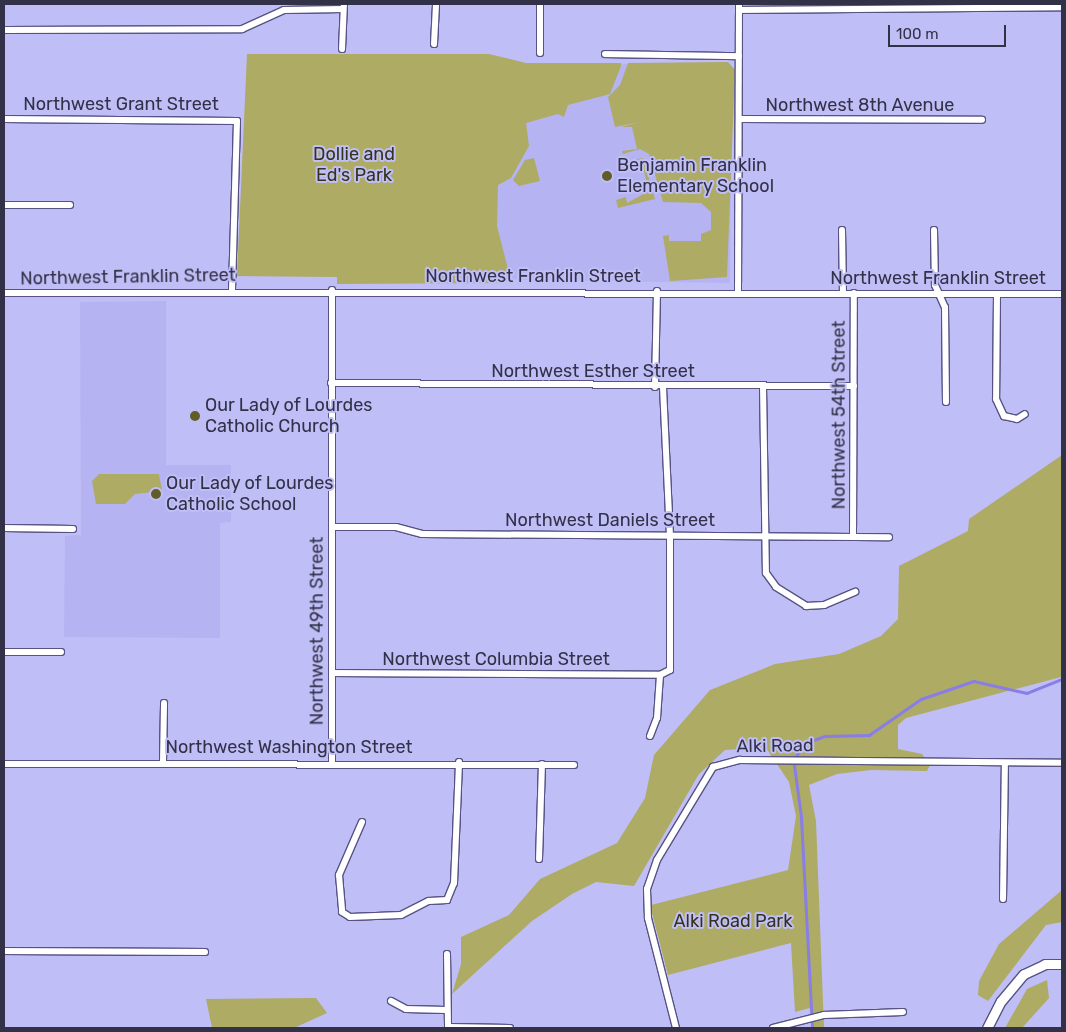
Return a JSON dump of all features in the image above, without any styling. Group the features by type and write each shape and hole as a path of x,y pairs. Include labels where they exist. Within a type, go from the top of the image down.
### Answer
{"street":[{"path":"434,44 436,4"},
{"path":"540,4 540,53"},
{"path":"4,30 242,29 284,10 344,7 342,49"},
{"path":"738,292 739,7 1062,7"},
{"path":"605,54 739,56"},
{"name":"Northwest Grant Street","path":"4,118 237,121 232,291"},
{"name":"Northwest 8th Avenue","path":"739,119 982,120"},
{"path":"4,205 70,205"},
{"path":"842,230 842,293"},
{"path":"934,230 938,294 945,307 946,402"},
{"name":"Northwest Franklin Street","path":"4,293 332,290 1062,294"},
{"name":"Northwest 49th Street","path":"332,290 332,761"},
{"path":"650,736 657,718 660,675 670,670 670,536 659,387 657,292"},
{"name":"Northwest 54th Street","path":"853,537 854,293"},
{"path":"997,294 997,404 1010,419 1025,414"},
{"name":"Northwest Esther Street","path":"331,383 659,387 854,386"},
{"path":"764,386 763,536 766,573 800,604 819,606 855,592"},
{"name":"Northwest Daniels Street","path":"332,527 396,527 422,534 889,537"},
{"path":"4,528 73,529"},
{"path":"4,652 61,652"},
{"name":"Northwest Columbia Street","path":"332,673 660,675"},
{"path":"163,762 164,703"},
{"name":"Alki Road","path":"676,1028 648,918 651,873 714,767 740,760 1062,763"},
{"name":"Northwest Washington Street","path":"4,764 332,761 459,762 574,766"},
{"path":"362,822 339,874 342,912 350,917 401,915 429,901 447,900 454,883 459,762"},
{"path":"1003,899 1005,763"},
{"path":"539,859 542,764"},
{"path":"4,950 205,952"},
{"path":"448,954 446,1010 448,1028 510,1028"},
{"path":"987,1028 1001,1002 1024,974 1045,964 1062,964"},
{"path":"391,1001 406,1009 446,1010"},
{"path":"773,1028 824,1015 903,1012"}],"shaded area":[{"name":"Benjamin Franklin Elementary School","path":"728,63 732,68 730,283 477,279 485,65"},
{"name":"Our Lady of Lourdes Catholic School","path":"166,301 166,465 231,465 231,522 220,523 220,638 64,637 65,536 81,535 80,302"}],"green space":[{"name":"Dollie and Ed's Park","path":"247,54 489,54 526,63 621,63 621,66 610,94 568,105 564,117 558,114 526,123 529,146 511,178 498,185 497,226 508,269 504,283 337,284 337,277 237,276"},
{"path":"728,62 735,70 727,277 670,281 663,236 669,235 669,241 701,241 701,234 711,230 711,212 701,203 663,202 649,154 640,149 623,154 622,151 637,149 632,127 621,127 640,122 615,127 608,97 620,85 628,63"},
{"path":"534,158 540,181 519,186 513,180 525,160"},
{"path":"643,158 655,199 618,208 616,200 626,197 627,203 649,191 642,164 623,171 620,163"},
{"name":"Alki Road Park","path":"1062,455 1061,677 906,718 898,725 898,749 922,754 930,765 927,771 871,770 837,774 809,785 816,821 824,1028 807,1028 812,1027 810,1008 795,1012 791,943 668,975 652,913 651,905 788,870 796,816 789,782 766,748 725,750 699,774 634,886 596,882 572,894 532,921 452,994 461,964 461,937 509,915 540,879 617,843 645,798 654,755 710,690 775,664 839,654 881,636 898,619 899,566 968,531 969,519"},
{"path":"99,474 159,474 162,491 135,494 125,504 96,504 92,481"},
{"path":"1062,890 1062,922 1046,925 988,1001 978,995 979,981 999,944"},
{"path":"1047,980 1049,998 1022,1028 1005,1028 1027,989"},
{"path":"316,998 327,1013 294,1028 212,1028 206,999"}],"waterway":[{"path":"812,1028 801,817 794,765 800,745 825,736 869,735 921,699 974,681 1027,693 1062,679"}],"place":[{"name":"Benjamin Franklin Elementary School","path":"607,176"},
{"name":"Our Lady of Lourdes Catholic Church","path":"195,416"},
{"name":"Our Lady of Lourdes Catholic School","path":"156,494"}]}
